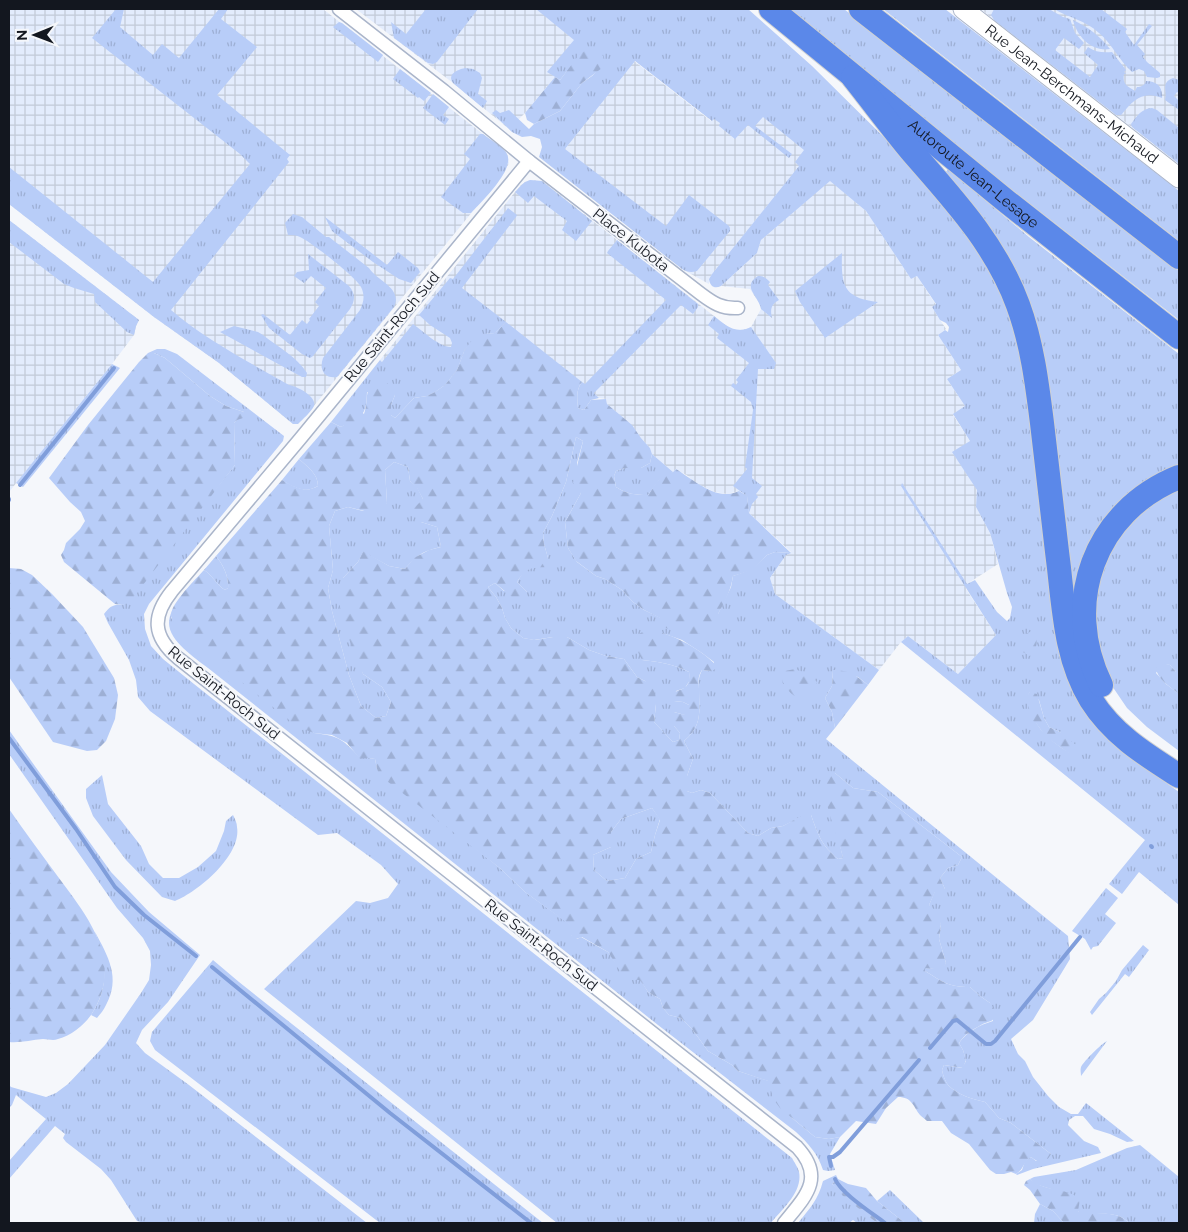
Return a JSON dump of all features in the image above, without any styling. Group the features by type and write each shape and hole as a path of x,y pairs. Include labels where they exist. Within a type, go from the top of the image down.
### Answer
{"highway":[{"name":"Autoroute Jean-Lesage","path":"771,9 1006,201 1179,337"},
{"path":"860,9 1179,257"},
{"path":"853,77 969,218 989,247 1013,291 1023,319 1033,359 1065,616 1076,667 1089,696 1108,722 1130,744 1179,776"},
{"path":"1179,477 1156,488 1140,499 1110,530 1099,550 1090,574 1085,600 1084,621 1090,657 1106,694 1134,727 1179,764"}],"street":[{"path":"339,9 444,91 529,161"},
{"name":"Rue Jean-Berchmans-Michaud","path":"963,9 1179,178"},
{"name":"Place Kubota","path":"529,161 714,303 726,308 738,308"},
{"name":"Rue Saint-Roch Sud","path":"529,161 166,598 160,611 158,632 165,646 178,658 797,1147 810,1166 811,1182 804,1199 784,1223"}],"shaded area":[{"path":"9,9 323,9 506,152 509,163 504,173 313,407 298,424 293,424 219,363 154,317 9,204"},
{"path":"356,9 573,9 593,24 551,74 555,77 509,129 453,83"},
{"path":"981,9 1179,9 1179,164 994,20"},
{"path":"634,61 711,121 714,118 748,125 762,113 810,153 712,274 709,284 682,269 565,149"},
{"path":"530,180 542,181 734,330 751,327 761,309 760,304 750,289 721,286 757,253 761,240 830,180 866,211 911,279 917,276 936,305 932,307 946,329 938,335 961,370 947,379 965,406 953,415 970,441 953,453 978,490 976,507 990,533 998,564 967,584 966,589 996,635 958,674 908,636 879,670 775,594 770,578 786,555 791,552 749,513 739,491 727,494 715,492 695,483 676,469 673,472 652,454 650,448 632,426 607,404 606,399 599,398 582,382 427,396 380,360 515,192 521,185"},
{"path":"9,220 139,320 134,335 9,492"}],"green space":[{"path":"116,9 124,9 120,27 153,55 162,44 179,58 219,9 228,9 221,19 257,47 217,95 290,155 287,159 289,162 171,310 184,321 228,350 309,395 314,402 314,406 298,424 293,424 219,363 154,317 9,204 9,167 153,282 250,164 240,154 92,38"},
{"path":"426,9 478,9 437,62 433,64 428,63 394,38 391,22 406,34"},
{"path":"536,9 748,9 812,66 907,160 972,240 1002,292 1023,349 1050,579 1129,756 1179,792 1179,905 1139,872 1122,894 1109,884 1145,840 901,642 908,636 958,674 996,635 901,486 902,483 967,584 975,580 997,612 1007,621 1010,618 1012,607 990,533 976,507 977,490 952,452 970,441 953,414 965,406 947,379 961,370 938,335 945,330 948,332 949,327 940,320 932,307 936,304 917,276 911,279 866,211 830,181 761,240 757,253 721,286 712,286 709,279 712,274 799,166 795,162 804,150 763,117 755,126 792,154 789,158 748,125 735,139 719,126 720,123 714,119 712,121 635,61 565,149 666,226 689,195 729,226 730,231 697,271 689,272 682,269 539,157 542,147 540,139 531,136 522,137 512,132 492,113 496,110 500,113 509,110 529,129 534,124 560,111 582,83 597,71 567,71 560,80 547,72 574,40","holes":["1029,692 1039,700 1044,718 1049,727 1060,732 1070,753 1053,742 1035,721 1029,703"]},
{"path":"789,9 844,9 1179,271 1179,320 1007,186"},
{"path":"883,9 945,9 1179,191 1179,241"},
{"path":"994,9 1049,9 1070,19 1075,33 1084,43 1079,49 1064,38 1055,50 1090,77 1098,65 1084,53 1088,47 1099,52 1112,52 1126,70 1124,72 1126,74 1124,74 1124,81 1126,85 1135,91 1137,87 1145,84 1146,81 1153,82 1160,88 1162,98 1149,95 1144,96 1130,104 1121,115 1116,115 994,20 991,15"},
{"path":"1054,9 1101,9 1127,29 1125,32 1134,45 1149,24 1152,26 1137,45 1145,54 1143,57 1147,62 1160,73 1160,77 1147,77 1144,71 1139,69 1132,72 1104,37 1083,22"},
{"path":"1073,20 1093,32 1110,49 1091,46 1078,32"},
{"path":"339,22 383,55 378,62 333,27"},
{"path":"588,48 596,48 603,56 602,68 582,83 560,111 534,124 527,120 525,113 555,77 560,80 579,55"},
{"path":"465,68 473,69 480,73 482,78 478,94 487,101 483,108 451,80 454,73"},
{"path":"400,69 431,93 424,101 393,79"},
{"path":"1173,78 1179,80 1179,93 1177,92 1174,96 1179,101 1179,110 1165,100 1167,82"},
{"path":"433,94 449,107 443,115 449,119 445,125 423,108"},
{"path":"1152,108 1179,128 1179,164 1132,127 1131,124 1140,113"},
{"path":"480,134 483,134 503,149 507,154 508,161 502,177 489,194 471,213 463,213 441,197 470,159 464,154"},
{"path":"948,169 1029,237 1179,354 1179,468 1106,524 1083,671 1041,355 942,177"},
{"path":"530,180 542,181 592,221 576,241 562,230 567,221 534,196 528,203 515,192 523,183"},
{"path":"508,208 517,215 516,217 462,288 506,322 495,333 485,334 465,349 457,370 445,385 427,396 414,398 395,418 391,415 391,405 395,395 367,392 366,406 359,417 341,427 331,422 380,360 382,362 413,324 436,342 451,347 450,338 419,315 450,278 453,279"},
{"path":"293,214 302,217 369,268 388,285 395,295 394,307 337,377 326,375 322,369 323,358 360,310 363,293 358,282 323,252 296,235 288,235 285,223"},
{"path":"325,217 387,265 398,252 418,268 420,272 411,283 399,279 332,231"},
{"path":"9,220 139,320 134,335 127,332 95,302 94,294 64,284 9,242"},
{"path":"617,240 698,304 698,307 693,314 681,305 594,393 599,398 591,400 584,410 578,408 577,402 578,391 582,382 585,384 666,300 607,253"},
{"path":"842,253 842,274 846,288 857,297 878,302 825,338 800,302 795,291"},
{"path":"308,254 349,286 354,298 350,309 310,358 269,328 261,315 263,314 290,335 302,320 307,324 319,306 315,302 326,288 311,276 304,283 294,276 297,272 309,270"},
{"path":"758,276 762,276 770,282 768,285 779,300 774,303 772,308 772,318 761,309 752,292 751,284"},
{"path":"714,316 731,328 740,330 751,327 776,363 774,369 758,369 752,478 762,486 756,494 758,497 752,504 749,513 747,496 733,486 747,469 745,467 753,410 751,402 731,386 733,383 736,385 738,382 736,380 749,363 717,338 719,334 708,325"},
{"path":"506,322 582,382 578,391 578,408 584,410 591,400 606,399 607,404 632,425 650,448 652,454 650,463 641,468 625,468 616,471 614,476 616,487 631,494 648,495 661,477 676,469 714,492 727,494 739,491 747,496 749,513 791,553 775,552 767,555 753,570 733,576 728,594 715,624 707,632 689,634 666,628 660,618 644,610 622,590 605,579 596,576 576,561 568,548 565,522 581,493 573,483 583,441 576,437 566,482 543,533 548,558 546,567 529,569 520,577 517,582 527,592 524,597 513,598 495,583 488,587 496,597 511,628 523,638 535,640 567,637 589,650 606,656 624,659 637,677 655,690 654,722 673,742 679,740 680,733 670,718 674,712 689,715 689,705 674,701 670,694 687,685 689,682 689,672 672,665 642,660 636,648 636,636 643,632 655,631 686,643 705,655 718,668 711,671 702,670 699,677 699,718 694,729 684,741 693,759 687,776 687,791 692,793 701,790 710,793 748,833 758,836 771,828 783,826 803,815 811,815 824,844 838,859 843,858 825,796 824,775 829,771 835,773 853,788 878,792 962,857 958,865 948,868 940,878 947,898 943,901 935,892 929,905 938,913 941,924 939,939 946,963 943,970 925,968 925,971 946,983 970,987 990,1003 997,1014 992,1021 981,1025 969,1033 959,1043 966,1060 963,1068 944,1065 943,1074 947,1083 956,1091 985,1102 999,1118 1011,1123 1051,1154 1044,1162 1037,1161 1031,1157 1016,1174 1011,1172 996,1174 990,1170 969,1144 951,1133 942,1121 927,1121 909,1100 903,1097 898,1097 886,1108 876,1124 856,1121 840,1137 829,1139 815,1137 780,1108 774,1100 768,1081 738,1071 732,1065 708,1051 692,1029 681,1018 669,1015 663,1008 660,999 648,992 640,980 629,980 622,974 608,952 582,937 573,940 570,925 525,892 501,869 383,778 377,769 375,759 360,759 347,743 332,735 314,733 298,727 181,634 171,616 175,605 204,570 222,588 225,590 228,588 228,579 225,571 216,556 282,480 295,487 304,489 318,486 314,474 299,459 331,422 341,427 344,425 345,415 349,411 358,409 364,414 369,389 376,382 383,379 395,395 391,405 391,415 395,418 414,398 427,396 445,385 457,370 465,349 473,339 485,334 495,333","holes":["394,462 408,467 410,481 417,488 423,499 412,510 421,522 437,527 441,547 429,550 414,558 405,569 389,566 363,551 358,562 343,578 339,603 347,634 363,674 382,687 391,702 386,716 376,718 361,706 349,675 332,611 328,588 333,570 329,526 335,511 348,507 377,514 387,503 385,470","652,808 660,820 651,852 636,859 625,878 607,881 594,870 593,855 611,847 611,832 621,819"]},
{"path":"234,326 263,335 298,362 307,373 306,377 302,377 220,332"},
{"path":"157,349 165,349 177,354 284,436 283,441 149,604 144,614 145,629 151,646 163,659 194,684 792,1158 799,1172 798,1186 791,1200 771,1223 557,1223 264,989 356,901 370,903 388,898 398,884 381,865 337,833 318,835 150,711 138,697 136,680 129,660 104,614 112,606 123,605 235,465 234,423 244,412 226,406 210,396 165,358 154,353 148,353"},
{"path":"148,353 154,353 165,358 210,396 226,406 244,412 243,418 234,423 235,465 133,598 123,605 115,604 64,562 61,555 66,543 85,521 81,512 49,478 88,425"},
{"path":"112,364 120,368 23,487 16,483"},
{"path":"576,437 583,441 577,463 581,493 565,522 568,548 577,562 596,576 605,579 622,590 644,610 661,618 718,614 731,587 733,576 753,569 767,555 775,552 791,553 786,555 770,578 775,594 879,670 868,685 858,677 833,670 832,686 825,698 832,712 835,728 826,739 1068,936 1070,959 1033,1020 1011,1039 1033,1077 1059,1107 1071,1114 1078,1114 1086,1103 1134,1141 1127,1142 1094,1129 1083,1116 1075,1116 1069,1120 1068,1125 1084,1141 1098,1147 1101,1153 1033,1169 1017,1175 1022,1170 1025,1161 1031,1157 1036,1161 1051,1154 1011,1123 999,1118 985,1102 961,1094 947,1083 942,1070 944,1065 962,1068 966,1061 959,1043 974,1029 993,1021 990,1003 970,987 946,983 925,971 925,968 942,969 946,963 939,939 941,924 929,905 935,891 945,889 940,878 948,868 958,865 962,857 878,792 853,788 835,773 840,845 843,858 838,859 824,844 811,815 803,816 783,826 771,828 758,836 748,833 710,793 701,790 692,793 687,791 687,776 693,759 684,741 694,729 699,718 699,677 702,670 711,671 714,662 682,640 662,633 642,660 672,665 689,672 690,680 685,688 676,691 674,701 689,705 689,716 674,712 674,726 680,733 679,740 673,742 654,722 656,705 645,681 637,677 624,659 606,656 589,650 567,637 534,640 523,638 511,628 496,597 488,587 495,583 504,591 527,592 517,582 524,571 548,558 543,533 566,482"},
{"path":"652,454 673,472 659,480 648,495 631,494 616,487 614,476 616,471 625,468 641,468 650,463"},
{"path":"299,459 314,474 318,486 304,489 295,487 282,480"},
{"path":"394,462 408,467 410,481 417,487 423,499 421,522 437,527 441,547 421,554 405,569 389,566 363,552 358,562 343,578 363,674 382,687 391,702 386,716 376,718 361,706 349,675 332,611 328,588 333,570 329,526 335,511 348,507 363,511 387,503 385,470"},
{"path":"1179,488 1179,672 1176,672 1170,665 1162,664 1156,673 1179,694 1179,751 1147,727 1127,708 1110,683 1098,656 1094,605 1107,552 1138,511"},
{"path":"216,556 226,575 228,588 225,590 204,570"},
{"path":"9,568 21,569 32,575 52,594 83,627 114,678 118,695 115,719 106,741 97,750 87,751 53,742 9,677"},
{"path":"172,611 171,618 314,733 340,739 360,758 375,759 377,769 501,869 525,892 571,925 571,935 577,939 581,937 608,952 615,962 640,979 648,992 660,999 663,1008 669,1015 681,1018 692,1029 708,1051 732,1065 738,1071 769,1081 792,1118 815,1137 829,1139 840,1137 830,1154 835,1170 823,1170 812,1149 796,1132 190,654 178,643 170,630 169,620"},
{"path":"1030,632 1035,636 1037,643 1035,652 1030,656 1019,650 1019,637"},
{"path":"1162,663 1170,665 1176,672 1179,672 1179,694 1159,676 1156,668"},
{"path":"795,669 809,675 817,682 809,698 797,698 782,681 785,671"},
{"path":"833,670 852,674 868,685 835,728 832,712 825,698 832,686"},
{"path":"1029,692 1037,694 1044,718 1049,727 1060,732 1076,745 1070,754 1046,737 1036,723 1031,720"},
{"path":"9,730 111,872 149,912 200,955 168,1002 142,1030 136,1043 145,1053 367,1223 144,1223 137,1221 111,1180 101,1169 66,1142 63,1138 65,1134 55,1126 9,1179 9,1161 46,1119 16,1095 9,1108 9,1085 46,1097 56,1093 68,1084 105,1045 149,980 151,965 150,951 143,938 117,908 9,754"},
{"path":"102,775 108,804 141,846 149,864 163,878 179,878 198,867 216,851 226,821 233,815 237,826 237,838 233,849 216,871 195,890 175,901 162,897 126,860 93,816 86,798 86,789"},
{"path":"652,808 660,819 651,852 636,859 625,878 607,881 594,870 593,855 611,847 611,832 621,819"},
{"path":"9,809 90,923 98,940 103,958 105,976 101,995 91,1015 77,1030 56,1040 43,1039 9,1042"},
{"path":"1106,888 1118,898 1105,914 1116,923 1098,946 1093,947 1091,950 1085,939 1072,931"},
{"path":"95,932 108,959 113,976 110,995 104,1009 97,1018 91,1015 104,984 104,964"},
{"path":"1143,945 1149,950 1129,977 1125,974 1092,1015 1090,1012 1099,999 1116,981 1122,970"},
{"path":"213,960 543,1223 380,1223 155,1050 150,1041 152,1032"},
{"path":"1107,1041 1081,1076 1083,1064"},
{"path":"1140,1145 1179,1177 1179,1223 1129,1223 1113,1214 1080,1215 1078,1211 1051,1189 1035,1184 1030,1179 1076,1170 1127,1148"},
{"path":"836,1175 838,1179 832,1184 877,1223 857,1223 853,1220 849,1223 798,1223 816,1199 823,1181"},
{"path":"838,1179 848,1184 866,1188 877,1201 905,1223 877,1223 843,1196 832,1184"},
{"path":"1030,1179 1039,1185 1070,1193 1080,1199 1078,1211 1081,1214 1113,1214 1129,1223 1064,1223 1053,1211 1040,1204 1024,1185"},
{"path":"890,1190 924,1223 905,1223 877,1201"},
{"path":"1040,1204 1053,1211 1064,1223 1034,1223 1035,1214"}],"waterway":[{"path":"20,485 114,368"},
{"path":"9,738 76,829 115,887 144,915 196,956"},
{"path":"930,1048 953,1021 957,1020 986,1044 991,1044 1080,937"},
{"path":"212,967 390,1113 531,1223"},
{"path":"831,1166 829,1157 833,1157 840,1152 919,1060"},
{"path":"835,1179 838,1185 850,1196 885,1223"}]}
